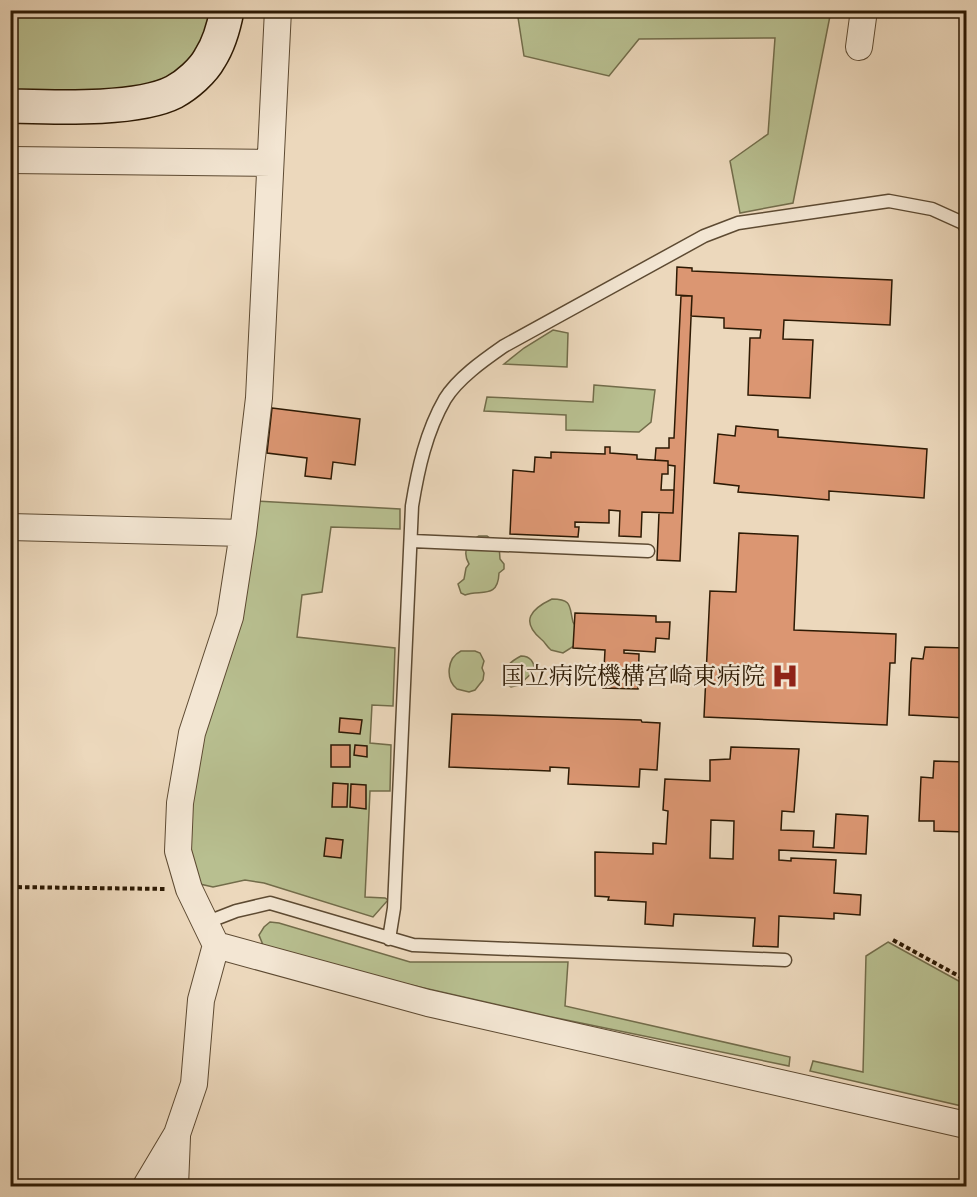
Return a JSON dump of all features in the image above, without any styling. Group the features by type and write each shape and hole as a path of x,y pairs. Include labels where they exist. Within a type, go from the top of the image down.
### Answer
{"street":[{"path":"10,106 116,104 152,99 173,92 196,76 211,58 224,25 227,10"},
{"path":"146,1186 177,1134 194,1084 201,1000 211,934 189,889 178,851 180,803 192,733 230,617 243,533 259,398 278,10"},
{"path":"859,47 864,10"},
{"path":"10,159 270,163"},
{"path":"10,527 243,533"},
{"path":"211,934 428,1003 966,1125"},
{"path":"175,1186 177,1134"}],"lane":[{"path":"389,939 394,908 412,506 419,462 446,398 474,368 504,346 704,236 738,223 889,201 932,209 963,223 966,228"},
{"path":"412,541 648,551"},
{"path":"211,934 236,911 270,903 414,945 784,960"}],"path":[{"path":"10,887 189,889"},
{"path":"893,940 966,981"}],"green space":[{"path":"11,11 213,11 194,60 162,87 11,107"},
{"path":"517,11 831,11 793,203 740,213 730,161 768,134 775,38 639,39 609,76 524,56"},
{"path":"553,330 568,333 567,367 504,364 524,348"},
{"path":"594,385 655,390 651,422 639,432 566,430 566,415 484,411 487,397 593,402"},
{"path":"256,501 400,509 400,529 331,527 322,592 302,595 297,637 395,648 393,706 372,705 370,743 391,745 390,791 370,791 365,897 388,900 373,917 264,883 245,880 213,887 200,884 184,849 186,807"},
{"path":"479,536 487,536 499,545 500,559 504,564 504,569 499,573 498,581 492,590 465,595 461,593 458,584 464,579 469,564 466,555 467,548 471,541"},
{"path":"552,599 567,602 576,628 574,646 563,653 551,650 531,627 530,621 534,611"},
{"path":"461,651 480,653 484,661 483,680 475,690 469,692 457,689 449,674 450,663"},
{"path":"521,656 531,660 534,671 519,685 511,687 504,682 505,670 510,663"},
{"path":"270,922 410,962 568,962 565,1006 790,1057 789,1066 547,1016 402,983 263,945 259,935"},
{"path":"888,942 966,985 966,1107 810,1071 813,1061 863,1072 866,956"}],"building":[{"path":"677,267 692,268 692,271 892,280 890,325 784,320 783,339 813,340 810,398 748,395 750,338 760,338 761,330 724,328 724,318 691,316 692,296 676,295"},
{"path":"681,296 692,296 680,561 657,560 659,513 673,513 675,466 668,465 668,461 655,460 656,448 669,448 669,438 674,438"},
{"path":"272,408 360,419 355,465 333,462 331,479 305,476 307,458 267,453"},
{"path":"736,426 778,430 778,437 927,449 924,498 829,491 829,500 738,492 739,486 714,483 718,434 735,436"},
{"path":"605,447 610,447 610,453 637,455 637,459 668,461 668,474 662,474 661,490 674,490 673,513 642,512 641,537 619,536 620,511 609,510 609,523 575,522 575,527 579,527 578,537 510,534 513,470 534,472 535,457 551,458 551,452 605,454"},
{"path":"739,533 798,536 794,630 896,634 895,663 890,663 887,725 704,717 710,591 736,592"},
{"path":"575,613 656,616 656,622 670,622 669,639 656,638 655,652 624,650 624,653 639,654 638,689 603,688 605,650 573,648"},
{"path":"925,647 966,648 966,718 909,715 911,662 912,658 923,659"},
{"path":"452,714 641,720 642,722 660,723 657,770 640,769 639,787 568,784 569,768 550,767 550,771 449,767"},
{"path":"340,718 362,720 360,734 339,732"},
{"path":"331,745 350,745 350,767 331,767"},
{"path":"355,745 367,746 367,757 354,755"},
{"path":"731,747 799,749 794,812 782,811 781,830 814,831 813,847 834,848 836,814 868,816 866,854 779,850 779,860 791,861 791,858 836,860 834,893 861,895 860,915 834,913 834,919 779,916 778,947 753,946 755,918 674,914 673,926 645,924 646,902 608,900 609,897 595,896 595,852 653,854 653,843 666,844 668,811 663,810 665,779 710,781 710,760 730,759","holes":["711,820 734,821 733,859 710,858"]},
{"path":"934,761 966,762 966,832 934,831 934,821 919,821 921,777 933,778"},
{"path":"333,783 348,784 347,807 332,807"},
{"path":"351,784 366,785 366,809 350,807"},
{"path":"326,838 343,840 341,858 324,856"}],"place":[{"name":"国立病院機構宮崎東病院","path":"785,676"}]}
